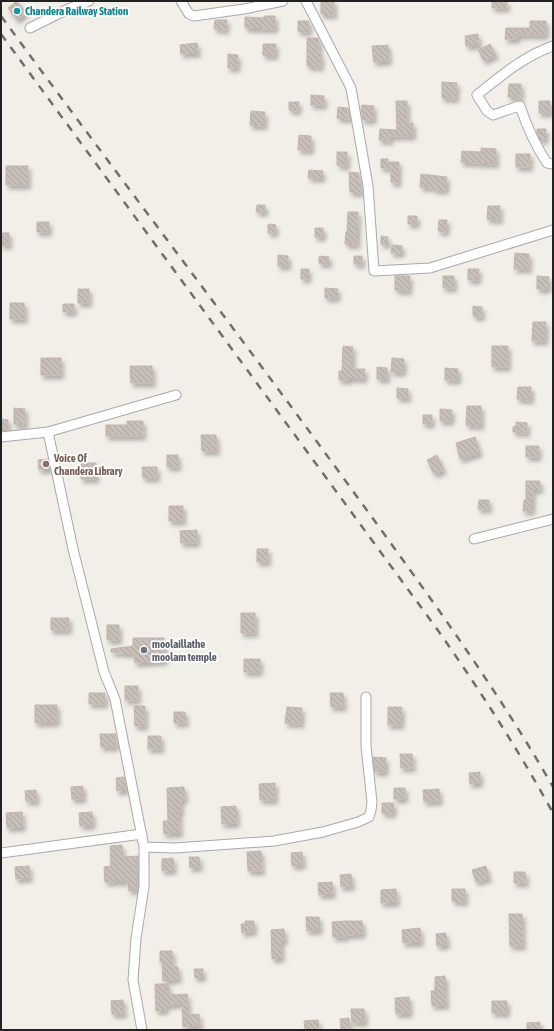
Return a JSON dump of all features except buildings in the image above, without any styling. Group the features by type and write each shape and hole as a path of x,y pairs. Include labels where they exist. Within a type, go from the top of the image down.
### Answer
{"street":[{"path":"30,28 74,6 89,1"},
{"path":"181,1 189,14 194,16 244,9 283,1"},
{"path":"306,1 351,88 368,186 374,271 430,268 553,230"},
{"path":"553,46 540,50 522,61 477,95 487,111 493,115 502,113 512,107 520,106 537,147 547,163 553,164"},
{"path":"1,437 48,432 176,395"},
{"path":"48,432 73,549 100,657 104,672 115,699 142,834 144,847 144,887 136,938 133,980 142,1030"},
{"path":"474,539 553,519"},
{"path":"144,847 182,847 274,842 323,832 358,822 369,817 372,802 366,746 366,697"},
{"path":"1,853 142,834"}],"railway":[{"path":"1,16 350,487 456,634 506,710 553,787"},
{"path":"1,34 437,629 498,720 553,813"}],"place":[{"name":"Chandera Railway Station","path":"17,11"},
{"name":"Voice Of Chandera Library","path":"46,464"},
{"name":"moolaillathe moolam temple","path":"144,650"}]}
